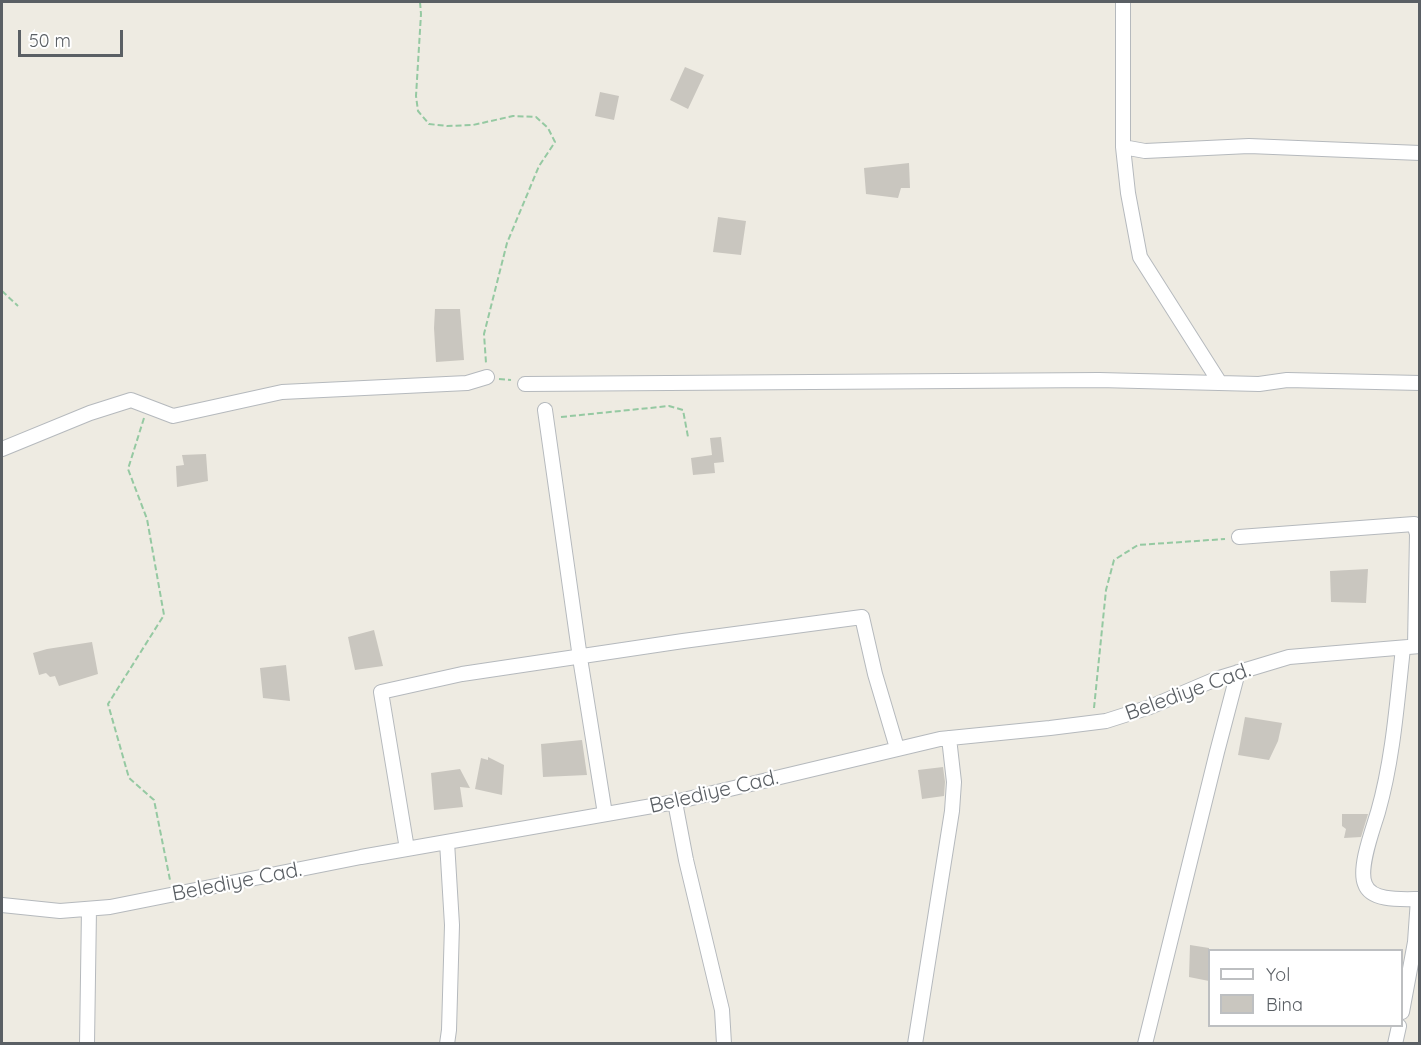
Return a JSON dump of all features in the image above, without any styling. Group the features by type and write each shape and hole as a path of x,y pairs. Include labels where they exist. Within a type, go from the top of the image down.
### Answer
{"street":[{"path":"1123,2 1123,147 1128,193 1140,257 1220,383"},
{"path":"1123,147 1145,151 1249,146 1419,153"},
{"path":"2,449 90,413 131,400 173,416 282,392 467,383 487,377"},
{"path":"525,384 1099,380 1259,384 1287,380 1419,383"},
{"path":"545,414 605,814"},
{"path":"1239,537 1414,524 1417,534 1413,646 1388,770 1363,873 1365,885 1372,894 1389,899 1419,899 1415,942 1403,1002"},
{"path":"407,849 381,692 462,674 862,617 875,675 897,748"},
{"name":"Belediye Cad.","path":"2,905 60,911 110,907 407,849 675,802 897,748 949,738 1106,721 1150,707 1216,679 1289,657 1413,646"},
{"path":"1145,1044 1238,672"},
{"path":"915,1044 952,811 954,782 949,738"},
{"path":"675,802 686,860 722,1010 724,1044"},
{"path":"447,842 452,925 447,1044"},
{"path":"87,1044 89,909"},
{"path":"1395,1044 1399,1027"}],"path":[{"path":"420,2 422,14 416,96 418,111 429,124 473,125 513,116 536,117 548,128 555,142 538,166 507,243 484,334 487,377 525,384"},
{"path":"2,291 18,306"},
{"path":"545,414 669,406 683,410 688,437"},
{"path":"148,407 128,469 147,519 164,615 108,704 129,778 154,800 173,894"},
{"path":"1092,722 1106,590 1114,560 1138,545 1239,537"}],"building":[{"path":"685,67 704,75 688,109 670,100"},
{"path":"600,92 619,96 614,120 595,116"},
{"path":"909,163 910,188 901,188 898,198 866,194 864,168"},
{"path":"718,217 746,221 741,255 713,252"},
{"path":"435,309 460,309 464,360 436,362"},
{"path":"721,437 724,462 714,463 715,473 693,475 691,458 712,455 710,438"},
{"path":"206,454 208,481 177,487 176,466 184,465 182,455"},
{"path":"1368,569 1366,603 1331,602 1330,571"},
{"path":"374,630 383,666 355,670 348,637"},
{"path":"92,642 98,674 59,686 55,676 50,677 46,673 39,675 33,653"},
{"path":"286,665 290,701 263,698 260,668"},
{"path":"1245,717 1282,723 1278,741 1269,760 1238,755"},
{"path":"582,740 587,775 543,777 541,744"},
{"path":"488,757 504,765 502,795 475,789 481,758 488,760"},
{"path":"943,767 944,796 922,799 918,770"},
{"path":"460,769 470,788 460,787 463,807 434,810 431,773"},
{"path":"1342,814 1368,814 1361,837 1344,838 1346,829 1342,826"},
{"path":"1190,945 1209,948 1208,981 1189,977"}]}
